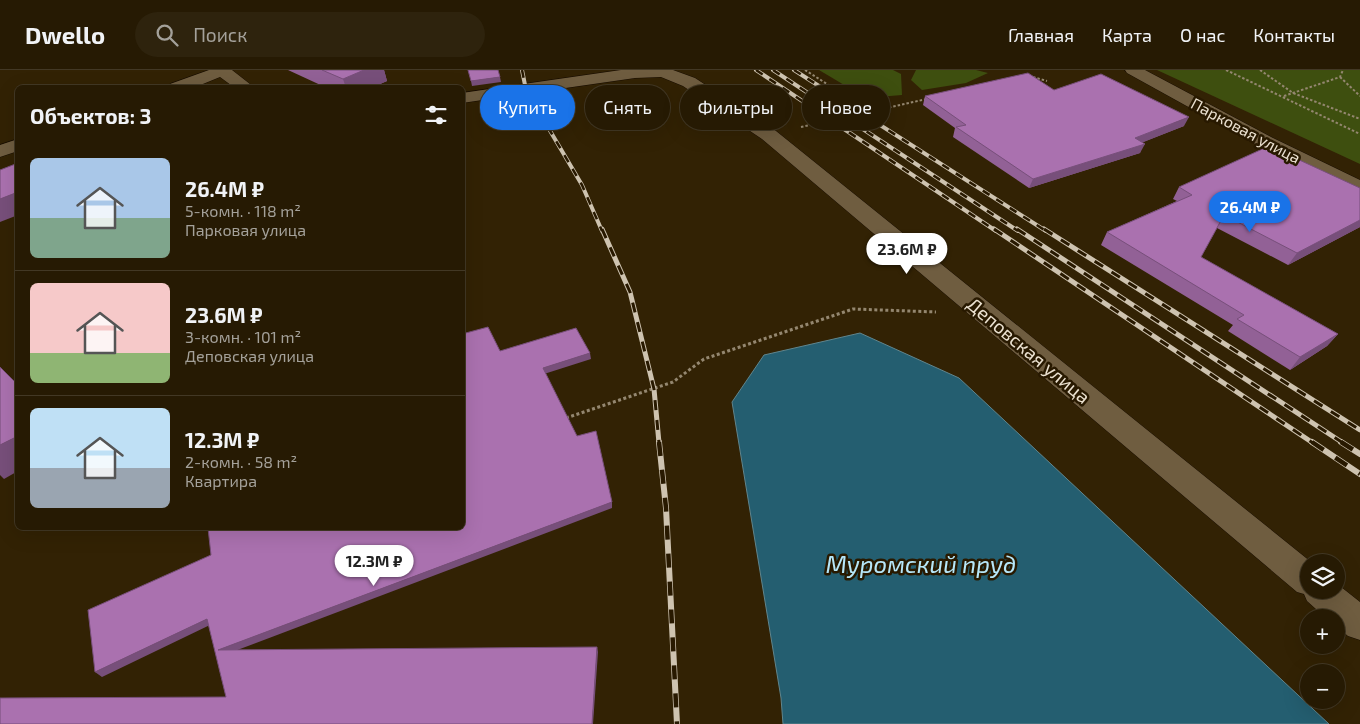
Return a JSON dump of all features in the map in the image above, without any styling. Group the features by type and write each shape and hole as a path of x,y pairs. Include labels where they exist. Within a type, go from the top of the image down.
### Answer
{"street":[{"name":"Парковая улица","path":"1133,70 1266,142 1360,188"},
{"path":"184,85 223,71 243,85"},
{"name":"Деповская улица","path":"465,98 635,73 663,72 688,82 769,135 1300,574"},
{"path":"0,151 15,146"},
{"path":"1330,599 1360,624"}],"path":[{"path":"805,70 829,85"},
{"path":"1226,70 1360,134"},
{"path":"1260,70 1293,94 1360,120"},
{"path":"1340,77 1342,70"},
{"path":"1029,76 1047,81"},
{"path":"1283,96 1340,77"},
{"path":"1340,77 1360,96"},
{"path":"890,108 927,99"},
{"path":"769,135 802,126"},
{"path":"561,419 673,382 704,359 853,309 984,313"}],"green space":[{"path":"819,70 893,70 901,74 902,95 890,96 890,85 844,85"},
{"path":"916,70 976,70 988,73 966,83 922,90 911,80"},
{"path":"1157,70 1360,70 1360,164"}],"water":[{"name":"Муромский пруд","path":"860,333 959,378 1300,697 1300,709 1313,709 1329,724 783,724 781,698 732,402 764,355"}],"building":[{"path":"322,70 364,70 343,79"},
{"path":"468,70 498,70 500,77 471,81"},
{"path":"1028,73 1054,90 1101,74 1189,117 1135,138 1145,144 1033,179 956,127 966,125 925,96"},
{"path":"1269,146 1360,188 1360,220 1297,253 1224,215 1201,257 1338,334 1300,357 1237,319 1244,315 1107,232 1192,195 1179,187"},
{"path":"15,164 15,193 0,199 0,170"},
{"path":"488,327 500,351 576,328 590,353 543,368 577,436 596,431 612,502 218,650 597,647 592,724 0,724 0,698 226,697 207,619 95,672 88,610 211,555 208,530 465,530 465,333"},
{"path":"0,367 15,382 15,438 0,445"}],"railway":[{"path":"522,70 526,90 582,185 602,231"},
{"path":"756,70 996,231"},
{"path":"773,70 1018,231"},
{"path":"794,70 1046,231"},
{"path":"602,229 630,292 654,389 659,443"},
{"path":"994,229 1313,443"},
{"path":"1017,229 1343,443"},
{"path":"1044,229 1360,430"},
{"path":"659,442 666,508 677,724"},
{"path":"1312,442 1360,474"},
{"path":"1341,442 1360,454"}]}
